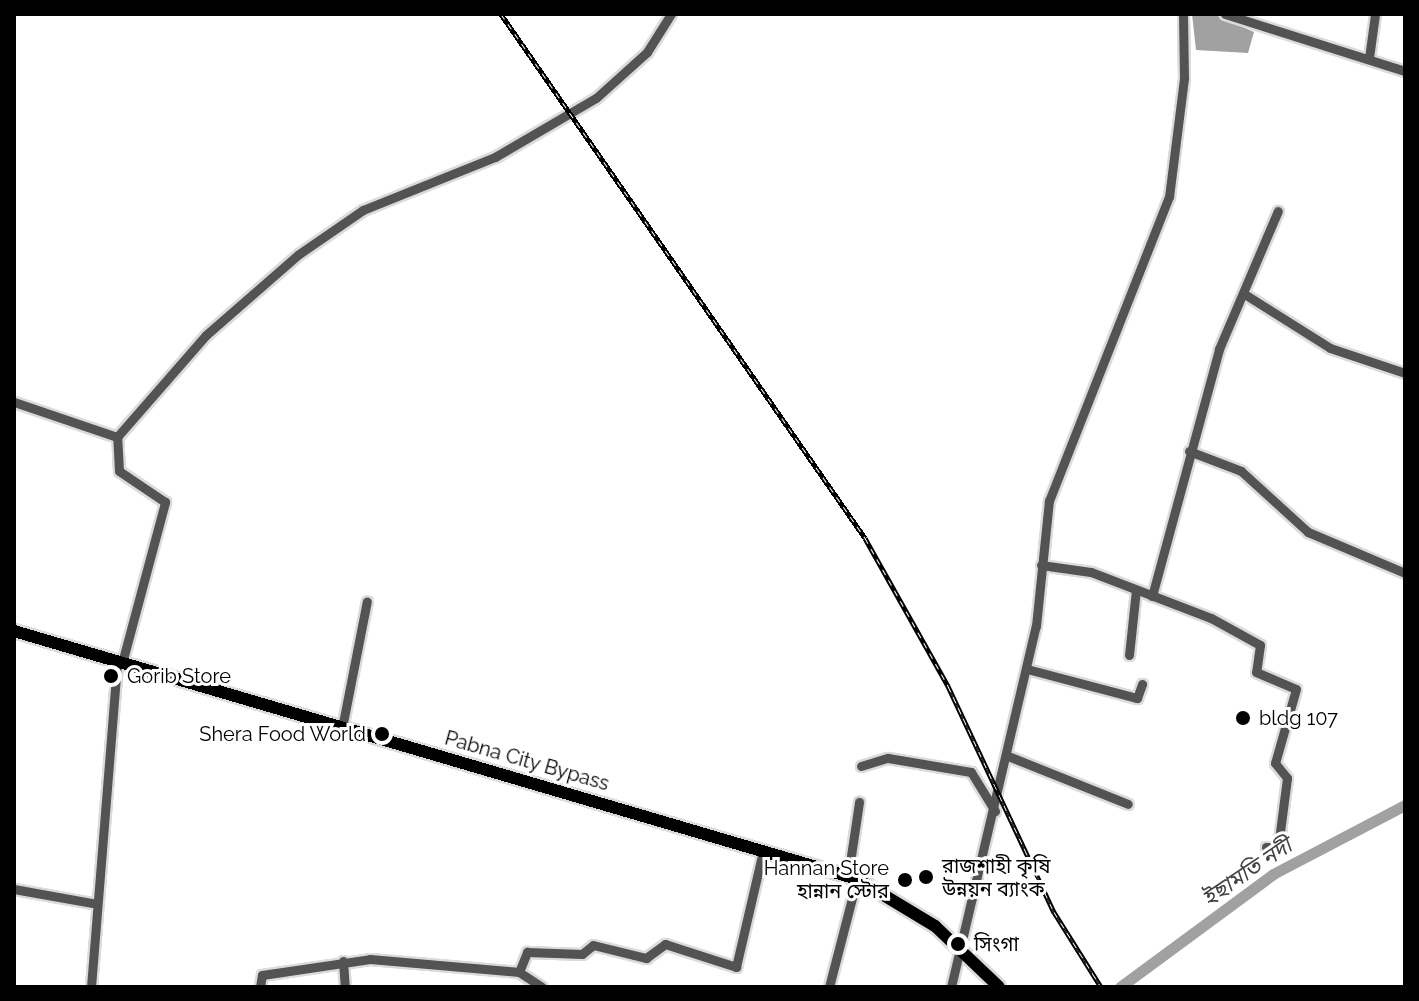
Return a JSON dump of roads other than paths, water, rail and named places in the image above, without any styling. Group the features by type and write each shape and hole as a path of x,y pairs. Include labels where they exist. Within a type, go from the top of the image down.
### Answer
{"highway":[{"name":"Pabna City Bypass","path":"14,631 852,877 958,944 999,987"}],"street":[{"path":"91,987 120,663 165,502 119,471 117,437 206,335 299,254 363,210 495,157 596,98 647,52 671,14"},
{"path":"951,987 958,944 995,811 1027,669 1049,501 1068,443 1169,197 1184,78 1183,14"},
{"path":"1225,14 1405,71"},
{"path":"1369,58 1375,14"},
{"path":"1152,596 1219,349 1246,295 1278,211"},
{"path":"1246,295 1330,348 1405,373"},
{"path":"14,402 117,437"},
{"path":"1189,451 1241,471 1308,532 1405,573"},
{"path":"1041,565 1091,572 1257,642 1256,672 1298,691 1275,763 1287,778 1278,847 1266,847"},
{"path":"1129,655 1136,590"},
{"path":"342,728 367,601"},
{"path":"1027,669 1137,698 1142,684"},
{"path":"1008,756 1128,804"},
{"path":"861,766 888,758 971,772 995,811"},
{"path":"829,987 852,877 859,802"},
{"path":"519,972 527,952 582,954 593,945 646,958 665,944 736,967 763,851"},
{"path":"14,889 97,904"},
{"path":"343,961 345,987"},
{"path":"260,987 262,975 343,961 519,972 542,987"}],"waterway":[{"name":"ইছামতি নদী","path":"1120,987 1273,874 1405,805"}],"railway":[{"path":"501,14 865,538 948,686 1054,912 1101,987"}],"place":[{"name":"Gorib Store","path":"111,676"},
{"name":"bldg 107","path":"1243,718"},
{"name":"Shera Food World","path":"382,734"},
{"name":"রাজশাহী কৃষি উন্নয়ন ব্যাংক","path":"926,877"},
{"name":"Hannan Store হান্নান স্টোর","path":"905,880"},
{"name":"সিংগা","path":"958,944"}]}
